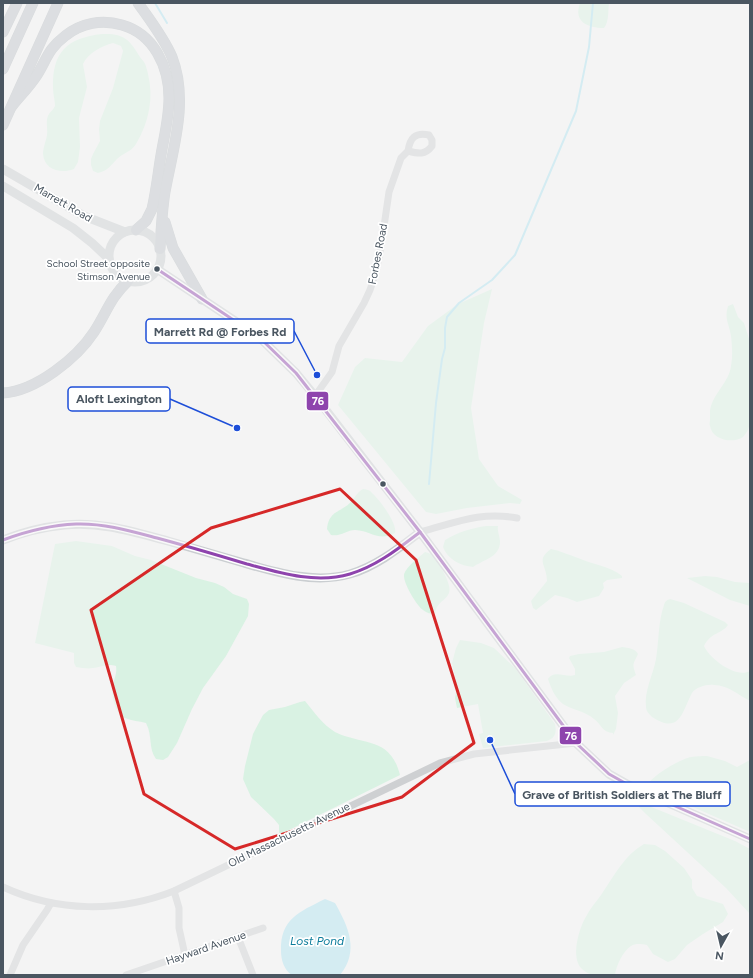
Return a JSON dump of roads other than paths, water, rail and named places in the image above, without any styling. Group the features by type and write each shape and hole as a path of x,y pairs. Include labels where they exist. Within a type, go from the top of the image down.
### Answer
{"highway":[{"path":"3,32 17,3"},
{"path":"3,69 33,3"},
{"path":"3,125 58,3"},
{"path":"138,3 168,48 176,69 179,87 179,114 163,206 160,249"},
{"path":"12,106 37,75 53,47 65,36 76,29 93,23 110,22 131,28 148,40 157,52 165,70 169,90 169,108 152,207 147,220 136,230"},
{"path":"163,206 166,230 170,242 202,299"},
{"path":"3,393 32,386 48,376 71,357 90,337 114,296 128,281"}],"main road":[{"name":"Marrett Road","path":"3,169 84,216 125,232"},
{"name":"Marrett Road","path":"3,186 73,228 109,259"},
{"path":"136,230 144,232 156,240 160,249 161,260 151,277 142,281 128,281 116,274 110,266 109,252 112,243 119,236 125,232 136,230"},
{"path":"157,269 259,338 287,363 315,396 420,532 576,743 608,774 632,788 750,839"},
{"path":"3,540 32,530 65,524 102,525 137,532 284,574 310,578 324,578 360,571 383,559 420,532"}],"street":[{"name":"Forbes Road","path":"315,396 332,372 338,346 362,308 370,290 376,272 390,192 401,158 408,151"},
{"path":"420,532 484,515 517,518"},
{"name":"Old Massachusetts Avenue","path":"3,887 51,903 82,907 107,907 140,902 174,891 440,763 474,754 576,743"},
{"path":"174,891 179,908 179,928 185,955"},
{"path":"10,975 23,945 51,903"},
{"name":"Hayward Avenue","path":"126,975 263,928"},
{"path":"238,937 253,975"}],"water":[{"name":"Lost Pond","path":"325,899 335,903 348,930 351,948 346,966 340,975 292,975 285,968 282,958 281,951 284,931 293,918 299,913"}],"waterway":[{"path":"155,3 167,23"},
{"path":"429,484 436,403 445,348 445,328 447,317 459,303 492,280 515,255 576,111 589,47 593,3"}],"place":[{"name":"School Street opposite Stimson Avenue","path":"157,269"},
{"name":"Marrett Rd @ Forbes Rd","path":"317,375"},
{"name":"Aloft Lexington","path":"237,428"},
{"name":"Grave of British Soldiers at The Bluff","path":"490,740"}]}
